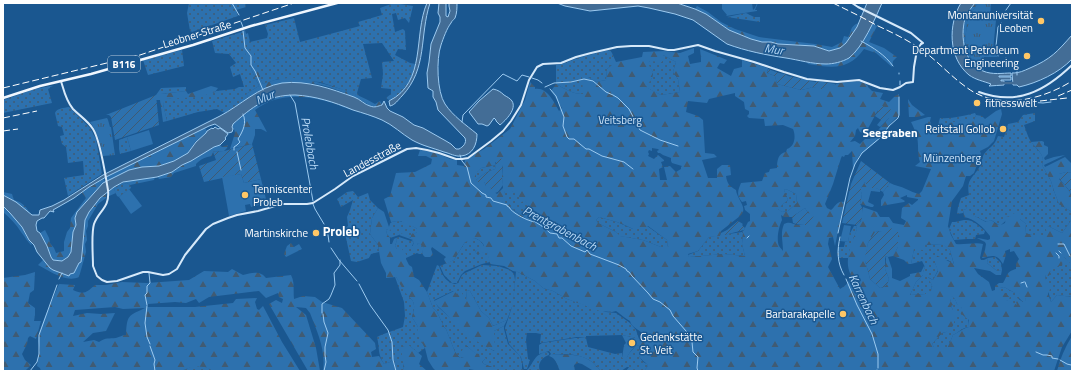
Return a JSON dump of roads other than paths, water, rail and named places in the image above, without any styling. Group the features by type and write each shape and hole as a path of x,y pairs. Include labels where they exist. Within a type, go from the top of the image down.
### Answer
{"main road":[{"name":"Leobner Straße","path":"61,81 91,74 193,45 252,26 337,3"},
{"name":"Landesstraße","path":"61,81 70,106 91,125 96,133 98,141 108,190 108,198 106,205 94,225 93,266 95,273 102,280 109,282 117,281 143,272 163,275 171,273 176,270 201,234 213,224 233,216 284,204 312,203 354,176 406,149 416,148 427,150 459,159 471,156 484,147 514,118 521,105 528,82 534,71 540,65 561,63 576,57 617,47 653,47 671,51 698,45 805,78 838,82 859,80 884,89 894,90 900,88 906,83 912,82 914,80 914,67 917,50 922,43 914,35 852,3"},
{"path":"979,92 998,98 1021,97 1051,82 1072,65"},
{"name":"B116","path":"3,98 61,81"}],"water":[{"path":"427,3 430,3 422,52 416,74 402,96 390,106 389,101 401,93 409,82 414,70 420,29"},
{"path":"439,3 446,3 446,16 448,17 450,11 449,3 457,3 455,18 447,31 439,51 438,75 440,92 445,104 456,116 477,134 474,148 469,154 459,156 420,144 382,120 332,102 295,95 276,97 261,103 247,112 233,124 232,132 228,133 215,124 209,126 106,177 53,210 54,212 50,211 44,218 37,221 37,231 40,233 47,246 51,257 53,260 62,261 68,257 71,252 77,212 103,183 129,170 142,167 159,166 174,161 188,153 196,142 212,128 220,128 228,134 225,138 226,139 220,145 172,172 157,177 123,182 100,198 89,212 85,220 81,262 74,273 70,274 69,276 50,268 37,252 22,227 3,206 3,195 16,202 32,215 39,215 40,210 64,200 103,175 228,112 257,92 282,83 292,82 319,86 354,97 372,107 382,105 384,101 390,111 446,141 456,149 459,149 464,145 465,138 438,110 433,97 433,91 428,88 427,73 431,44 440,22 438,13"},
{"name":"Mur","path":"557,3 677,3 706,14 729,30 751,39 778,44 814,46 829,51 840,48 846,43 857,27 867,3 882,3 868,32 854,53 843,61 826,64 811,63 749,51 727,44 693,20 649,8 638,6 590,11"},
{"path":"961,3 975,3 965,19 963,34 965,49 971,62 986,72 1011,73 1011,76 999,76 1011,77 1011,80 1001,80 1004,81 1004,85 989,86 991,84 972,77 962,68 957,60 952,40 952,31 957,11"},
{"path":"1072,35 1072,59 1067,64 1047,77 1033,83 1019,87 1017,85 1013,85 1012,73 1023,71 1049,58 1058,51"},
{"path":"493,89 499,91 511,100 513,104 512,111 500,125 494,118 487,126 478,124 469,112"}],"waterway":[{"path":"232,3 239,15"},
{"path":"1006,10 1011,3"},
{"path":"241,22 243,27"},
{"path":"998,56 996,46 998,27 1001,23"},
{"path":"243,31 245,48 251,56 251,65 263,90"},
{"name":"Karrenbach","path":"861,41 879,52 893,66"},
{"path":"1006,58 1007,63"},
{"path":"1009,66 1017,69 1017,75"},
{"path":"462,122 463,115 503,74 517,81 522,75 529,77"},
{"path":"532,78 542,83"},
{"path":"545,87 554,83 571,82 584,79 593,81 606,92 618,98 629,109 640,130 660,140 678,146"},
{"name":"Mur","path":"1001,83 1016,83"},
{"path":"550,89 556,96 564,117 563,126 569,139 574,139 586,149 589,149 602,156 624,162 633,169"},
{"name":"Prolebbach","path":"290,95 295,103 313,201"},
{"name":"Karrenbach","path":"838,233 850,178 855,164 862,153 881,137 889,126 898,118 899,97"},
{"path":"1004,103 1051,102"},
{"path":"234,150 234,147 240,142 238,139 244,127 245,121 243,114"},
{"path":"237,152 241,170"},
{"name":"Prentgrabenbach","path":"460,155 462,161 467,167 471,183 486,195 486,197 491,198 493,201 507,205 518,215 536,222 550,233 557,234 559,238 562,238 571,246 585,252 587,250 590,254 626,269 653,299 660,302 670,310 673,316 686,331 692,342 693,352 698,357 698,371"},
{"name":"Prolebbach","path":"313,204 324,224"},
{"name":"Prolebbach","path":"327,228 329,242"},
{"name":"Karrenbach","path":"840,237 838,256 844,275"},
{"path":"1058,244 1064,244 1070,256"},
{"name":"Prolebbach","path":"331,248 357,281"},
{"path":"1056,253 1059,258"},
{"path":"322,313 322,304 329,299 335,285 334,273 340,265 340,260"},
{"path":"59,279 62,273"},
{"path":"147,305 145,295 147,293 147,286 150,283 149,273"},
{"name":"Karrenbach","path":"846,279 872,334 878,354 878,368"},
{"path":"1025,282 1027,287"},
{"name":"Prolebbach","path":"359,284 370,305 388,330 392,342 393,360 396,371"},
{"path":"30,371 37,362 39,354 39,335 57,285"},
{"path":"147,306 145,323 147,337 150,344"},
{"path":"323,314 328,333 325,347 326,362 324,371"},
{"path":"150,346 155,360 155,371"},
{"path":"1036,352 1058,359"},
{"path":"1060,360 1071,365"}],"railway":[{"path":"3,88 140,55 294,3"},
{"path":"833,3 919,48 966,87 991,99 1005,101 1033,98 1060,88 1072,81"},
{"path":"1058,96 1072,90"},
{"path":"1030,101 1067,98"},
{"path":"3,118 37,111"},
{"path":"3,131 18,129"}],"place":[{"name":"Montanuniversität Leoben","path":"1041,21"},
{"name":"Department Petroleum Engineering","path":"1027,56"},
{"name":"fitnesswelt","path":"977,103"},
{"name":"Reitstall Gollob","path":"1003,129"},
{"name":"Tenniscenter Proleb","path":"245,195"},
{"name":"Martinskirche","path":"316,233"},
{"name":"Barbarakapelle","path":"843,314"},
{"name":"Gedenkstätte St. Veit","path":"632,343"}],"district":[{"name":"Seegraben","path":"890,132"},
{"name":"Proleb","path":"341,231"}],"park label":[{"name":"Veitsberg","path":"620,120"},
{"name":"Münzenberg","path":"952,158"}]}
